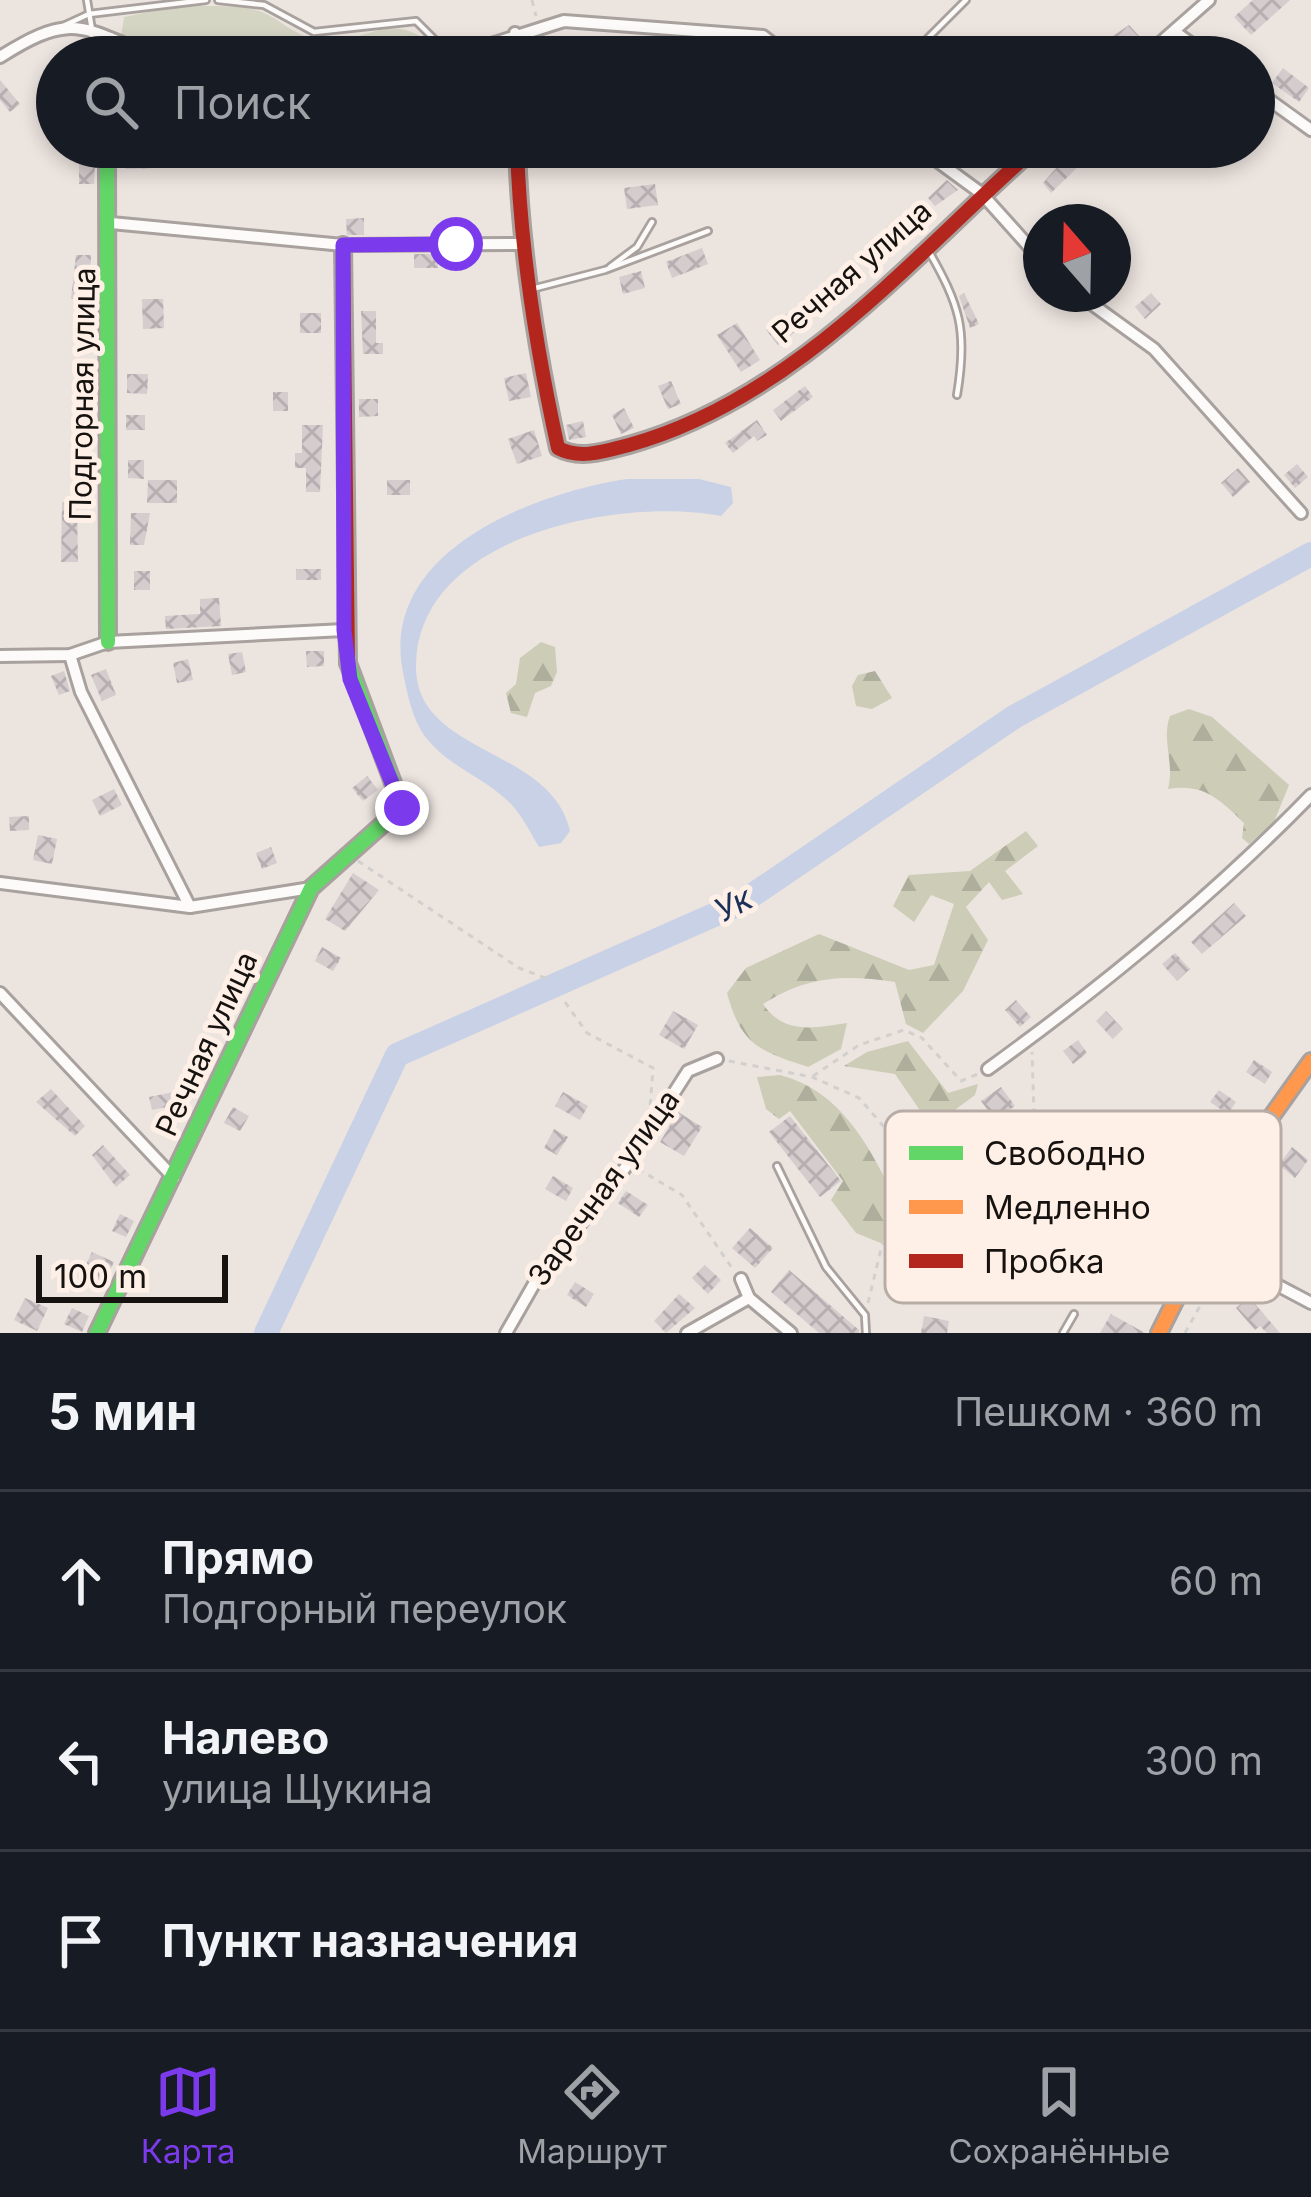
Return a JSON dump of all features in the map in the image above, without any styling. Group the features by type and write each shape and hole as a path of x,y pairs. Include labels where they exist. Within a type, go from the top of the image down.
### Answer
{"street":[{"path":"1169,36 1209,0"},
{"path":"532,36 564,21 764,36"},
{"path":"0,57 43,30 63,26 101,36"},
{"path":"1174,32 1180,36"},
{"path":"1275,104 1311,130"},
{"name":"Подгорная улица","path":"108,168 112,223 108,642"},
{"path":"517,168 518,244 526,291"},
{"path":"946,168 981,194 1023,240"},
{"name":"Речная улица","path":"526,291 558,448 576,455 654,442 730,403 829,334 1011,168"},
{"path":"112,223 343,245 518,244"},
{"path":"0,656 70,655 108,642 344,630 343,245"},
{"path":"1103,312 1154,349 1306,513"},
{"name":"Речная улица","path":"97,1333 310,888 402,808 350,679 344,630"},
{"path":"70,655 81,692 190,907"},
{"path":"988,1069 1234,874 1311,795"},
{"path":"0,883 190,907 310,888"},
{"path":"0,993 174,1178"},
{"name":"Заречная улица","path":"506,1333 538,1277 628,1163 688,1071 717,1059"},
{"path":"1275,1111 1311,1061"},
{"path":"741,1279 749,1298 791,1333"},
{"path":"1281,1287 1311,1303"},
{"path":"690,1332 749,1298"},
{"path":"1160,1333 1176,1303"}],"lane":[{"path":"87,0 93,33"},
{"path":"63,26 89,14 206,0"},
{"path":"218,0 264,5 314,32 416,21 430,36"},
{"path":"930,36 966,0"},
{"path":"605,270 637,247 652,222"},
{"path":"526,291 605,270 708,231"},
{"path":"926,245 960,310 965,339 957,395"},
{"path":"777,1166 826,1267 865,1315 866,1333"},
{"path":"1063,1333 1074,1314"}],"path":[{"path":"350,856 519,968 548,980"},
{"path":"565,1002 587,1033 653,1068 648,1134"},
{"path":"812,1077 859,1045 904,1030 922,1038 961,1081 988,1069"},
{"path":"1030,1039 1034,1111"},
{"path":"717,1059 812,1077 859,1098 885,1128"},
{"path":"628,1163 682,1196 741,1279"},
{"path":"865,1315 885,1241"}],"green space":[{"path":"177,6 232,6 268,15 305,36 121,36 124,17"},
{"path":"394,28 418,36 358,36"},
{"path":"541,642 555,647 557,672 551,686 535,693 527,717 511,713 506,693 516,684 520,658"},
{"path":"875,671 892,698 872,709 856,706 852,686 858,675"},
{"path":"1189,709 1212,717 1289,785 1274,822 1249,844 1242,838 1244,823 1218,800 1192,788 1168,789 1170,716"},
{"path":"1026,831 1038,846 1005,871 1023,894 1002,900 989,882 966,907 988,940 963,991 923,1033 906,1024 895,982 842,978 810,983 763,1004 790,1025 847,1023 841,1049 808,1067 765,1050 746,1035 727,993 746,968 819,934 909,970 934,965 954,904 931,895 914,922 893,906 909,875 970,871"},
{"path":"908,1041 948,1093 978,1084 975,1095 953,1111 920,1111 895,1074 844,1066 867,1052"},
{"path":"780,1075 818,1092 861,1137 885,1180 885,1245 856,1233 831,1200 843,1181 790,1111 779,1119 766,1109 757,1077"}],"water":[{"path":"627,479 699,479 731,487 733,503 721,516 632,513 532,534 487,555 451,584 426,620 416,665 421,694 437,717 459,735 538,782 558,803 570,831 561,843 539,847 508,801 436,749 423,733 411,708 403,672 402,630 415,593 439,561 471,535 549,498"}],"building":[{"path":"1253,0 1290,0 1251,35 1234,17"},
{"path":"1129,25 1139,36 1113,36"},
{"path":"1283,68 1309,88 1299,102 1275,85"},
{"path":"0,80 20,104 10,112 0,100"},
{"path":"79,168 95,168 94,184 79,184"},
{"path":"1056,168 1077,168 1051,193 1043,183"},
{"path":"947,180 958,190 935,206 928,198"},
{"path":"655,184 658,205 627,209 624,188"},
{"path":"364,218 364,235 347,235 346,219"},
{"path":"702,248 708,264 672,278 666,262"},
{"path":"414,254 438,254 438,268 414,268"},
{"path":"76,255 91,255 89,300 71,299"},
{"path":"641,271 645,288 623,294 619,277"},
{"path":"836,274 848,287 820,312 808,299"},
{"path":"964,293 979,324 970,328 959,296"},
{"path":"1151,293 1161,304 1145,319 1135,307"},
{"path":"142,299 163,299 164,328 143,329"},
{"path":"361,311 376,311 376,343 383,343 383,354 363,354"},
{"path":"789,312 801,327 778,345 766,330"},
{"path":"300,313 321,313 321,333 300,333"},
{"path":"737,323 760,360 741,372 717,335"},
{"path":"526,373 531,397 509,401 504,378"},
{"path":"127,374 148,374 147,394 127,393"},
{"path":"671,381 681,404 668,409 658,386"},
{"path":"805,386 813,397 781,421 773,410"},
{"path":"273,392 288,392 288,411 273,411"},
{"path":"359,399 378,399 378,416 359,417"},
{"path":"624,408 634,428 621,434 612,415"},
{"path":"126,415 145,415 145,430 126,430"},
{"path":"757,420 767,435 757,441 754,436 733,453 725,443"},
{"path":"583,421 586,437 569,440 566,425"},
{"path":"302,425 323,425 320,492 306,492 306,468 295,468 295,453 302,453"},
{"path":"534,430 542,456 517,464 508,439"},
{"path":"128,460 144,460 144,479 128,478"},
{"path":"1297,464 1308,477 1295,488 1284,475"},
{"path":"1238,468 1250,482 1233,497 1221,483"},
{"path":"148,480 177,480 177,503 147,503"},
{"path":"387,480 410,480 410,495 387,495"},
{"path":"62,502 77,502 78,562 61,562"},
{"path":"131,513 150,513 144,545 130,545"},
{"path":"296,569 321,569 321,580 296,580"},
{"path":"134,571 150,571 150,590 134,590"},
{"path":"219,598 221,626 166,629 165,616 200,614 200,599"},
{"path":"306,651 324,651 324,666 307,667"},
{"path":"242,652 246,672 232,675 228,654"},
{"path":"188,659 193,680 177,683 173,663"},
{"path":"106,669 116,695 102,701 91,675"},
{"path":"64,671 70,691 59,695 51,676"},
{"path":"367,776 378,790 363,801 352,788"},
{"path":"114,789 122,805 100,816 92,800"},
{"path":"29,816 29,830 10,831 9,817"},
{"path":"38,835 57,839 52,864 33,860"},
{"path":"271,847 277,863 262,869 256,853"},
{"path":"353,873 379,890 345,931 325,919"},
{"path":"1234,903 1246,916 1202,954 1191,942"},
{"path":"322,947 341,958 333,971 315,961"},
{"path":"1175,953 1190,969 1177,981 1162,964"},
{"path":"1016,1000 1031,1017 1020,1027 1005,1010"},
{"path":"673,1011 698,1025 684,1049 659,1035"},
{"path":"1106,1011 1123,1029 1113,1039 1096,1021"},
{"path":"1078,1040 1087,1053 1073,1064 1063,1051"},
{"path":"1254,1060 1272,1072 1265,1084 1246,1072"},
{"path":"1001,1087 1015,1106 988,1111 981,1101"},
{"path":"51,1089 85,1126 75,1136 36,1102"},
{"path":"1219,1090 1236,1102 1230,1111 1224,1111 1210,1102"},
{"path":"179,1091 182,1104 152,1110 149,1097"},
{"path":"563,1092 588,1106 580,1120 555,1106"},
{"path":"233,1107 249,1116 240,1131 224,1123"},
{"path":"678,1112 702,1127 684,1156 660,1142"},
{"path":"790,1116 841,1181 820,1197 769,1132"},
{"path":"554,1129 568,1137 557,1155 544,1148"},
{"path":"103,1145 130,1175 116,1187 92,1155"},
{"path":"1292,1147 1308,1160 1295,1178 1281,1162"},
{"path":"553,1176 573,1188 566,1201 545,1189"},
{"path":"626,1191 648,1205 639,1217 618,1203"},
{"path":"120,1214 134,1221 126,1237 112,1231"},
{"path":"750,1228 773,1248 755,1268 732,1248"},
{"path":"92,1252 114,1262 104,1283 82,1273"},
{"path":"705,1265 721,1280 708,1294 692,1278"},
{"path":"789,1270 859,1333 819,1333 771,1292"},
{"path":"575,1282 594,1294 586,1307 567,1295"},
{"path":"679,1294 695,1308 666,1333 654,1321"},
{"path":"25,1298 48,1308 37,1331 14,1320"},
{"path":"1254,1303 1280,1333 1267,1333 1260,1326 1255,1330 1236,1308"},
{"path":"72,1308 89,1316 82,1332 64,1324"},
{"path":"1111,1314 1145,1333 1100,1333"},
{"path":"924,1316 949,1321 947,1333 921,1333"}],"waterway":[{"name":"Ук","path":"266,1333 397,1055 741,903 1014,717 1311,554"}],"traffic: fast":[{"path":"107,168 108,642"},
{"path":"97,1333 311,888 402,807 348,663"}],"traffic: slow":[{"path":"1275,1111 1311,1061"},
{"path":"1159,1333 1174,1303"}],"traffic: jam":[{"path":"518,168 530,298 558,448 584,454 629,445 689,424 798,360 896,278 1014,168"},
{"path":"343,245 348,663"}],"route":[{"path":"402,808 350,679 344,630 343,245 456,244"}]}
